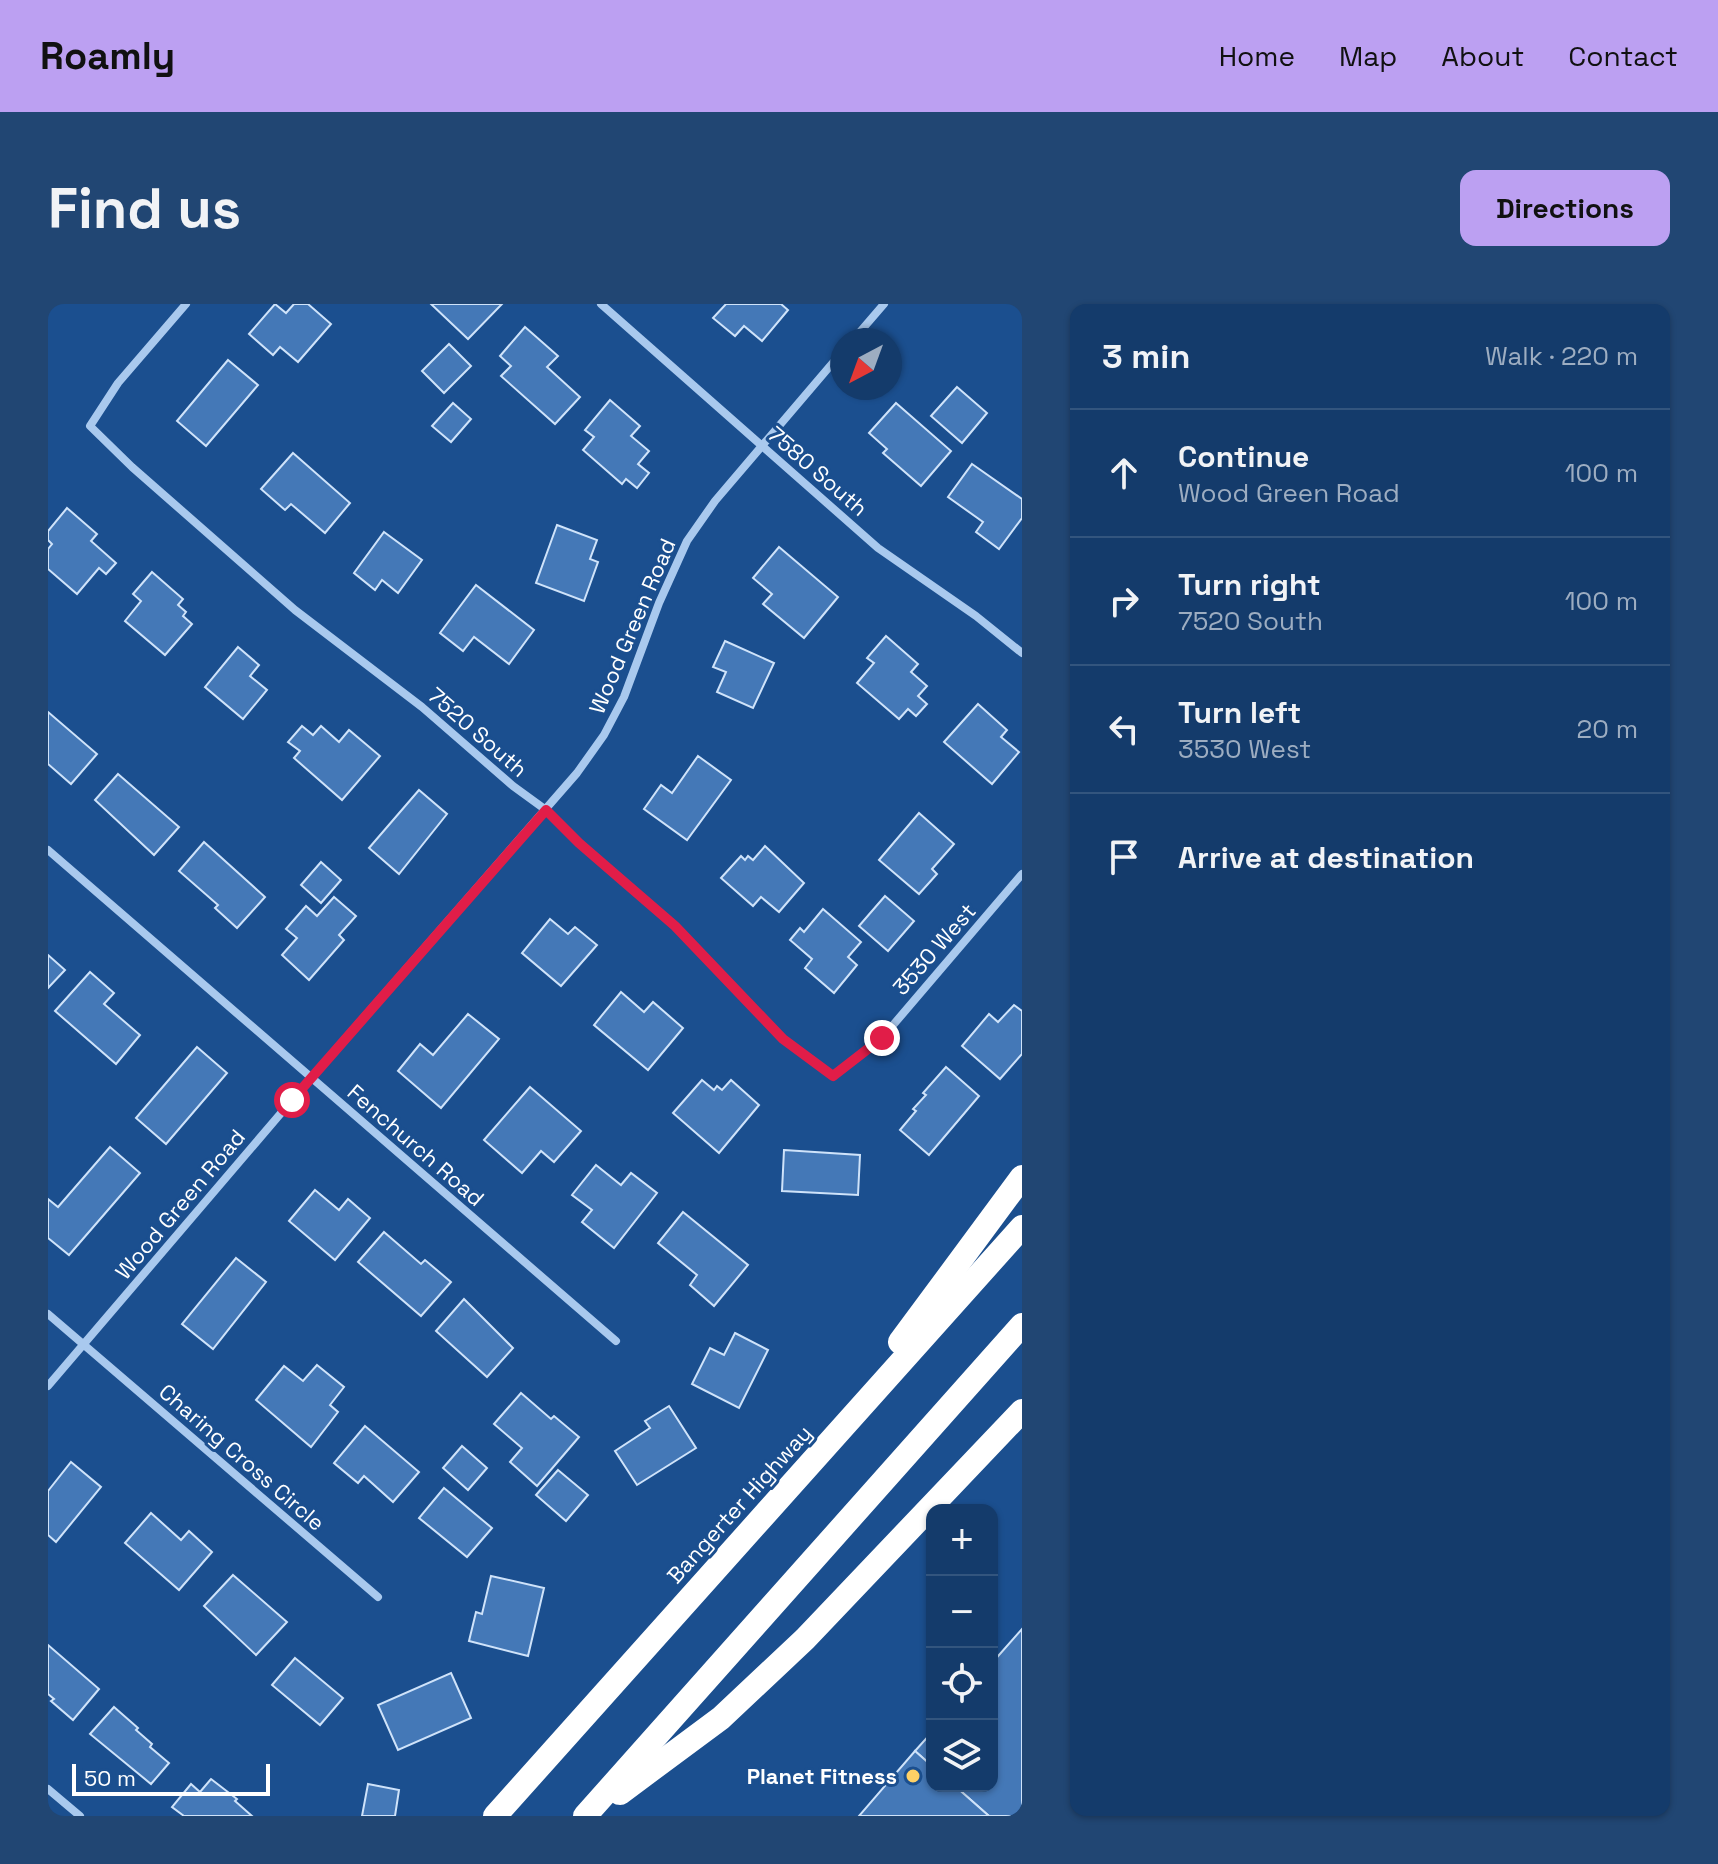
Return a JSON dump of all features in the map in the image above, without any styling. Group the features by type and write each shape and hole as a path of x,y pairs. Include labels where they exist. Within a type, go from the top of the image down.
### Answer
{"highway":[{"path":"813,1460 1022,1177"},
{"name":"Bangerter Highway","path":"495,1816 1022,1227"},
{"path":"587,1816 1022,1325"},
{"path":"587,1816 721,1718 805,1639 1022,1411"}],"street":[{"name":"7520 South","path":"186,304 118,383 90,426 132,467 295,610 422,707 513,786 546,810 579,843 675,926 783,1039 833,1076"},
{"name":"7580 South","path":"601,304 878,548 976,616 1022,653"},
{"path":"863,328 884,304"},
{"name":"Wood Green Road","path":"48,1386 311,1078 546,810 604,735 624,697 659,603 687,541 715,501 830,366"},
{"name":"Fenchurch Road","path":"48,850 616,1341"},
{"name":"3530 West","path":"833,1076 882,1038 1022,874"},
{"name":"Charing Cross Circle","path":"48,1314 378,1597"},
{"path":"48,1789 80,1816"}],"building":[{"path":"275,304 286,313 294,304 308,304 331,324 298,362 280,347 273,355 249,334"},
{"path":"431,304 502,304 468,339"},
{"path":"726,304 781,304 788,310 762,341 744,326 735,336 713,318"},
{"path":"525,327 558,356 547,367 580,397 555,424 501,376 511,366 500,356"},
{"path":"449,344 471,366 444,393 422,371"},
{"path":"228,360 258,385 206,446 177,421"},
{"path":"957,387 987,413 962,443 931,416"},
{"path":"610,400 640,426 631,436 649,451 638,464 649,473 637,488 626,479 622,484 583,450 594,437 585,430"},
{"path":"453,403 471,419 451,442 432,426"},
{"path":"896,403 951,451 921,486 883,453 887,449 869,433"},
{"path":"293,453 350,503 325,533 291,504 285,510 261,489"},
{"path":"972,464 1022,499 1022,518 999,549 976,532 983,522 948,497"},
{"path":"67,508 97,534 91,541 116,563 106,574 99,568 77,594 48,569 48,549 52,544 48,540 48,531"},
{"path":"557,525 597,540 590,559 598,562 584,601 536,583"},
{"path":"384,532 422,560 398,593 382,580 375,590 354,573"},
{"path":"779,547 838,597 804,638 763,604 772,594 753,578"},
{"path":"152,572 183,599 178,605 186,612 183,616 192,624 165,655 125,621 141,601 133,594"},
{"path":"476,585 534,630 509,664 474,637 463,651 440,633"},
{"path":"886,636 918,664 911,672 927,686 918,696 927,704 916,716 908,709 899,719 857,683 874,663 867,658"},
{"path":"725,641 774,663 753,708 717,692 726,672 713,667"},
{"path":"238,647 259,665 250,676 267,690 243,719 205,687"},
{"path":"978,704 1007,730 1001,737 1019,752 992,784 944,742"},
{"path":"48,712 97,754 71,784 48,764"},
{"path":"302,726 313,735 321,726 339,742 349,730 380,756 342,800 294,758 300,751 288,742"},
{"path":"698,756 731,780 687,840 644,809 661,785 672,793"},
{"path":"118,774 179,827 154,855 95,800"},
{"path":"419,790 447,814 399,874 369,848"},
{"path":"919,813 954,844 932,869 937,874 919,894 879,860"},
{"path":"204,842 265,897 237,928 215,908 218,905 179,871"},
{"path":"765,846 804,883 779,912 761,897 753,906 721,878 741,856 745,860 748,856 753,860"},
{"path":"321,862 341,880 321,903 301,885"},
{"path":"885,896 914,921 888,951 859,926"},
{"path":"334,897 356,916 339,935 344,940 309,980 282,955 297,938 286,929 306,906 317,916"},
{"path":"823,909 861,942 848,957 857,965 834,993 805,968 812,959 790,940 800,928 804,932"},
{"path":"550,919 568,934 575,927 597,945 561,986 522,953"},
{"path":"48,955 65,970 48,988"},
{"path":"90,972 114,993 104,1004 140,1035 116,1064 55,1011"},
{"path":"621,992 644,1012 653,1002 683,1028 648,1070 594,1025"},
{"path":"1014,1005 1022,1011 1022,1054 1000,1079 962,1046 989,1014 998,1022"},
{"path":"468,1014 499,1039 441,1108 398,1071 420,1044 433,1055"},
{"path":"197,1047 227,1073 166,1144 136,1118"},
{"path":"946,1067 979,1096 929,1155 900,1130 926,1095 923,1093"},
{"path":"702,1080 714,1090 717,1086 722,1090 731,1080 759,1105 719,1153 673,1113"},
{"path":"530,1087 581,1131 554,1162 541,1151 522,1173 484,1140"},
{"path":"110,1147 140,1173 69,1255 48,1238 48,1199 58,1207"},
{"path":"784,1150 860,1155 858,1195 782,1191"},
{"path":"596,1165 621,1185 631,1173 657,1193 614,1248 582,1222 592,1210 572,1195"},
{"path":"315,1190 339,1210 348,1199 370,1218 335,1260 289,1221"},
{"path":"683,1212 748,1265 714,1306 690,1285 697,1275 658,1243"},
{"path":"384,1232 421,1264 425,1260 451,1282 421,1316 358,1262"},
{"path":"236,1258 266,1282 213,1349 182,1324"},
{"path":"464,1299 513,1348 487,1377 436,1331"},
{"path":"735,1333 768,1350 739,1408 692,1384 710,1348 724,1355"},
{"path":"317,1365 344,1387 330,1405 338,1412 311,1447 256,1400 284,1366 303,1381"},
{"path":"521,1393 551,1419 554,1416 579,1437 537,1486 510,1462 522,1448 494,1424"},
{"path":"669,1406 696,1448 637,1485 615,1451 650,1428 645,1421"},
{"path":"365,1426 419,1472 393,1502 364,1476 358,1483 334,1463"},
{"path":"462,1446 487,1468 468,1490 443,1468"},
{"path":"71,1462 101,1487 56,1542 48,1535 48,1491"},
{"path":"558,1470 588,1495 566,1521 536,1495"},
{"path":"444,1488 492,1528 467,1557 419,1518"},
{"path":"151,1513 181,1540 189,1531 212,1552 179,1590 125,1543"},
{"path":"233,1575 287,1622 256,1655 204,1606"},
{"path":"491,1576 544,1588 528,1656 469,1641 476,1612 482,1614"},
{"path":"1022,1629 1022,1816 989,1816 962,1792 998,1792 998,1656"},
{"path":"48,1645 99,1689 73,1720 51,1701 54,1699 48,1694"},
{"path":"295,1658 343,1698 320,1725 272,1685"},
{"path":"451,1673 471,1718 398,1750 378,1705"},
{"path":"114,1707 138,1728 136,1730 152,1744 150,1747 169,1763 151,1784 90,1734"},
{"path":"926,1739 926,1761 915,1751"},
{"name":"Planet Fitness","path":"915,1751 926,1761 926,1792 962,1792 989,1816 859,1816"},
{"path":"211,1779 237,1799 235,1801 252,1816 184,1816 172,1807 191,1784 200,1792"},
{"path":"368,1784 399,1790 395,1816 362,1816"}],"place":[{"name":"Planet Fitness","path":"913,1776"}],"route":[{"path":"292,1100 546,810 579,843 675,926 783,1039 833,1076 882,1038"}]}
